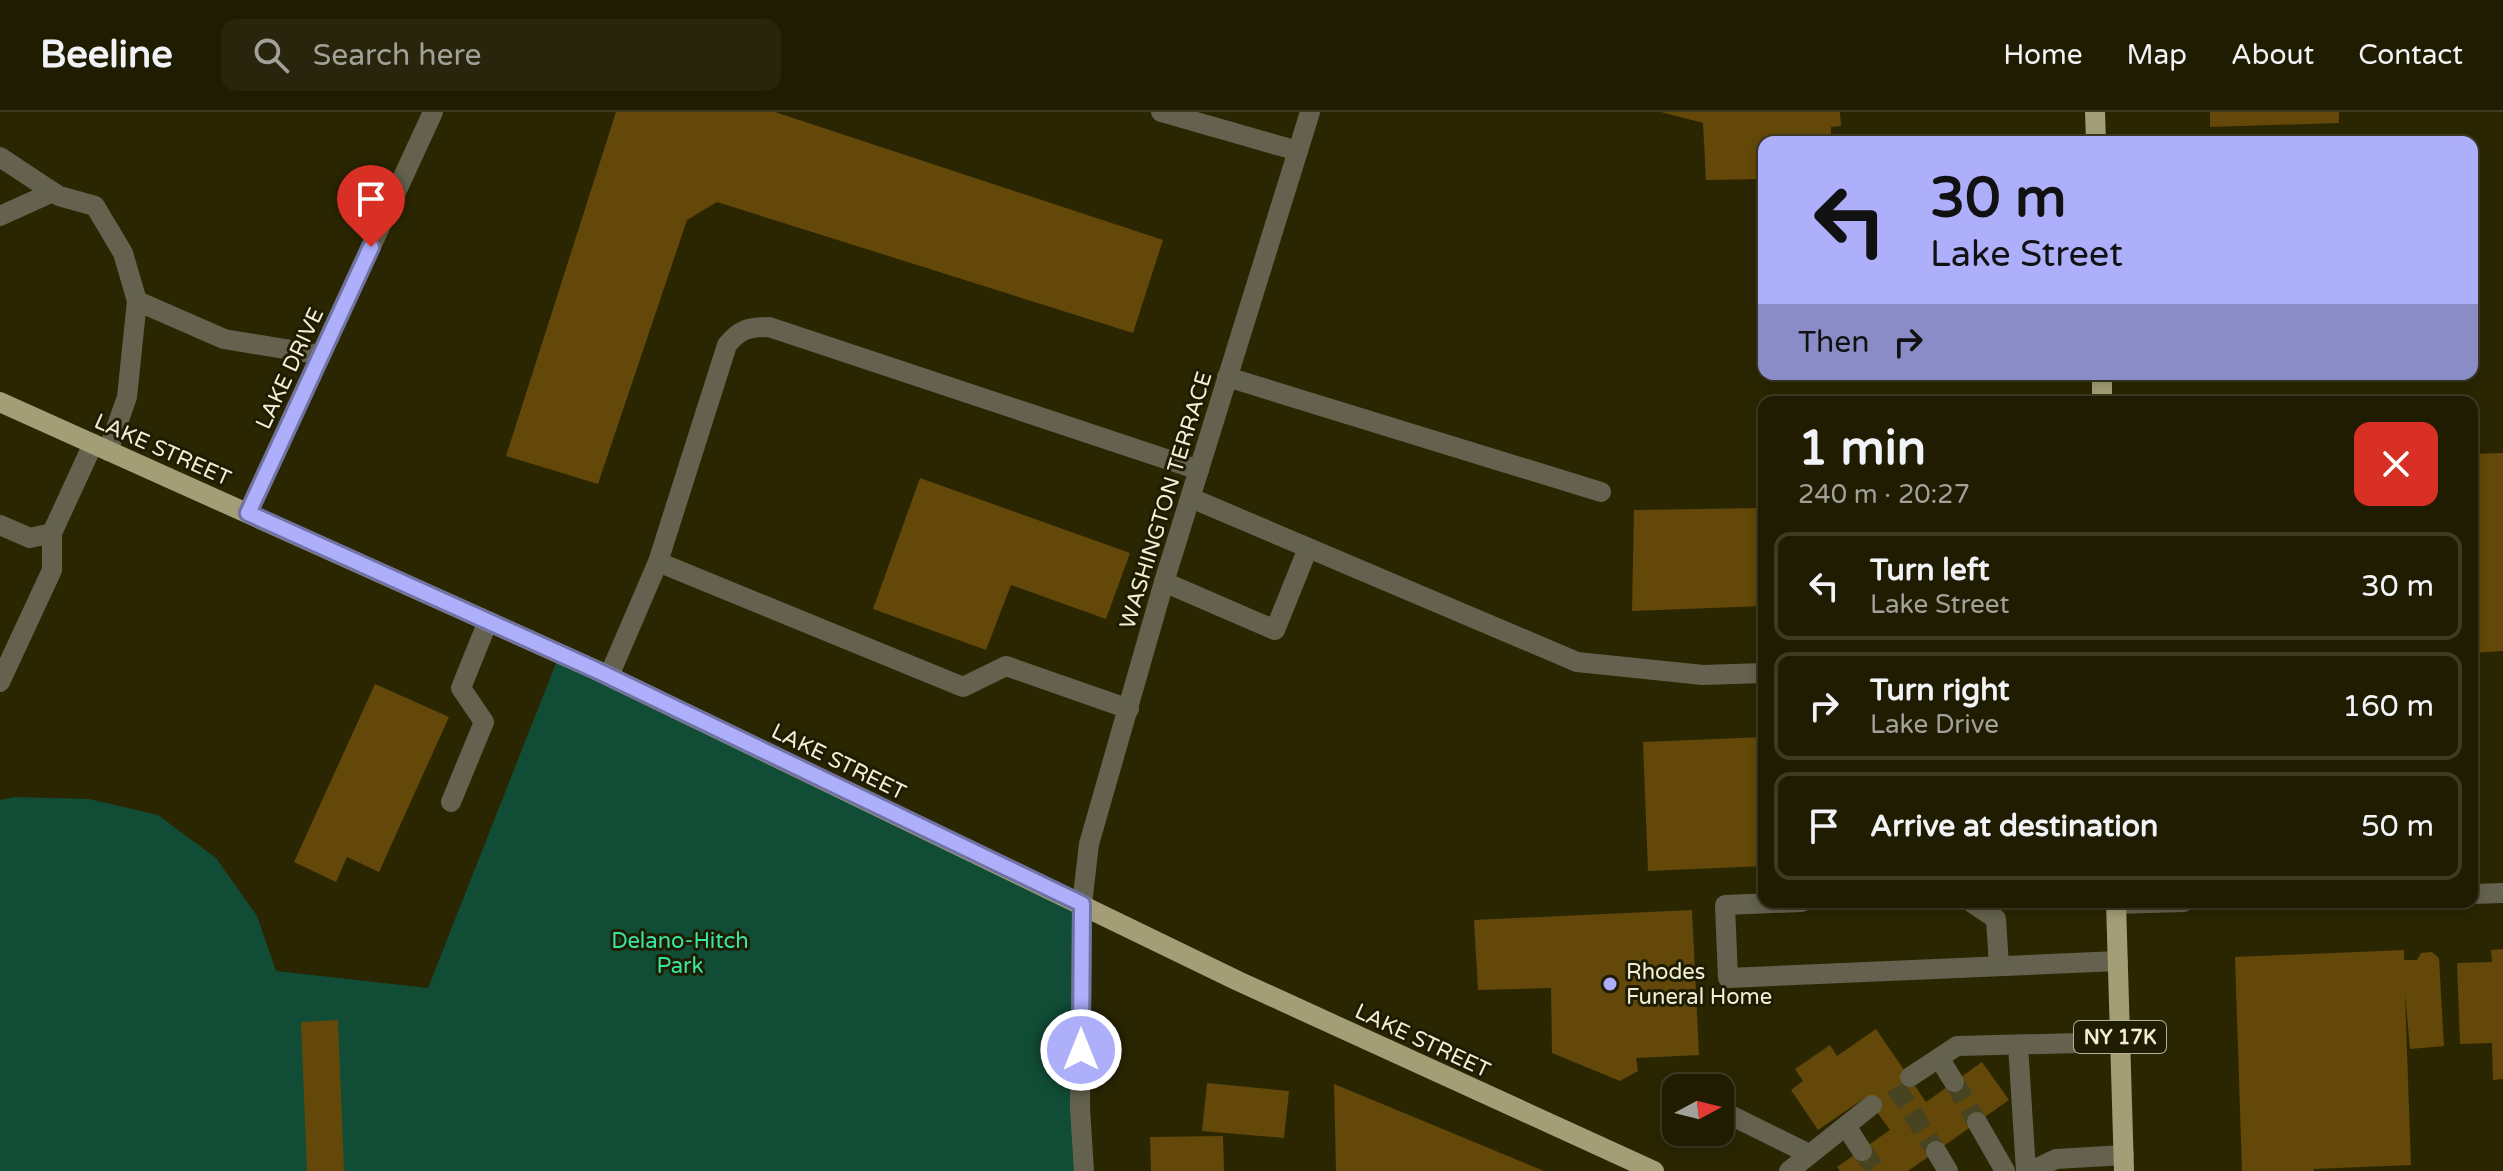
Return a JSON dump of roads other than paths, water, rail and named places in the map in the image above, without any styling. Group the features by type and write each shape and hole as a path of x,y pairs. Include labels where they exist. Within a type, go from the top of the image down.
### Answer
{"main road":[{"path":"2095,112 2096,136"},
{"name":"LAKE STREET","path":"0,402 609,676 1238,981 1654,1171"},
{"name":"NY 17K","path":"2116,908 2124,1163"}],"street":[{"name":"LAKE DRIVE","path":"248,513 433,112"},
{"path":"1161,112 1298,151"},
{"name":"WASHINGTON TERRACE","path":"1084,1171 1080,1108 1082,904 1089,844 1164,582 1310,112"},
{"path":"0,157 59,196 95,206 123,253 137,301 127,397 52,533 52,570 0,682"},
{"path":"0,216 53,192"},
{"path":"137,301 224,339 321,355"},
{"path":"609,676 658,562 727,345 738,331 769,327 1199,470"},
{"path":"1227,377 1601,492"},
{"path":"1191,498 1577,662 1703,675 1758,673"},
{"path":"0,525 30,538 52,533"},
{"path":"1164,582 1275,630 1308,548"},
{"path":"658,562 963,687 1006,666 1129,709"},
{"path":"451,802 484,722 461,688 488,621"},
{"path":"2478,894 2503,893"},
{"path":"1758,904 1725,905 1728,978 2118,961"},
{"path":"1980,908 1996,919 1999,966"},
{"path":"1910,1077 1957,1046 2120,1042"},
{"path":"2018,1045 2028,1171 2056,1159 2124,1163"},
{"path":"1939,1058 1954,1082"},
{"path":"1789,1171 1872,1105"},
{"path":"1734,1117 1809,1154"},
{"path":"1977,1122 2005,1171"},
{"path":"1846,1126 1862,1151"},
{"path":"1936,1151 1948,1171"}],"tunnel":[{"path":"1954,1082 1977,1122"},
{"path":"1896,1087 1936,1151"},
{"path":"1862,1151 1877,1171"}],"place":[{"name":"Rhodes Funeral Home","path":"1610,984"}],"park label":[{"name":"Delano-Hitch Park","path":"680,952"}]}
